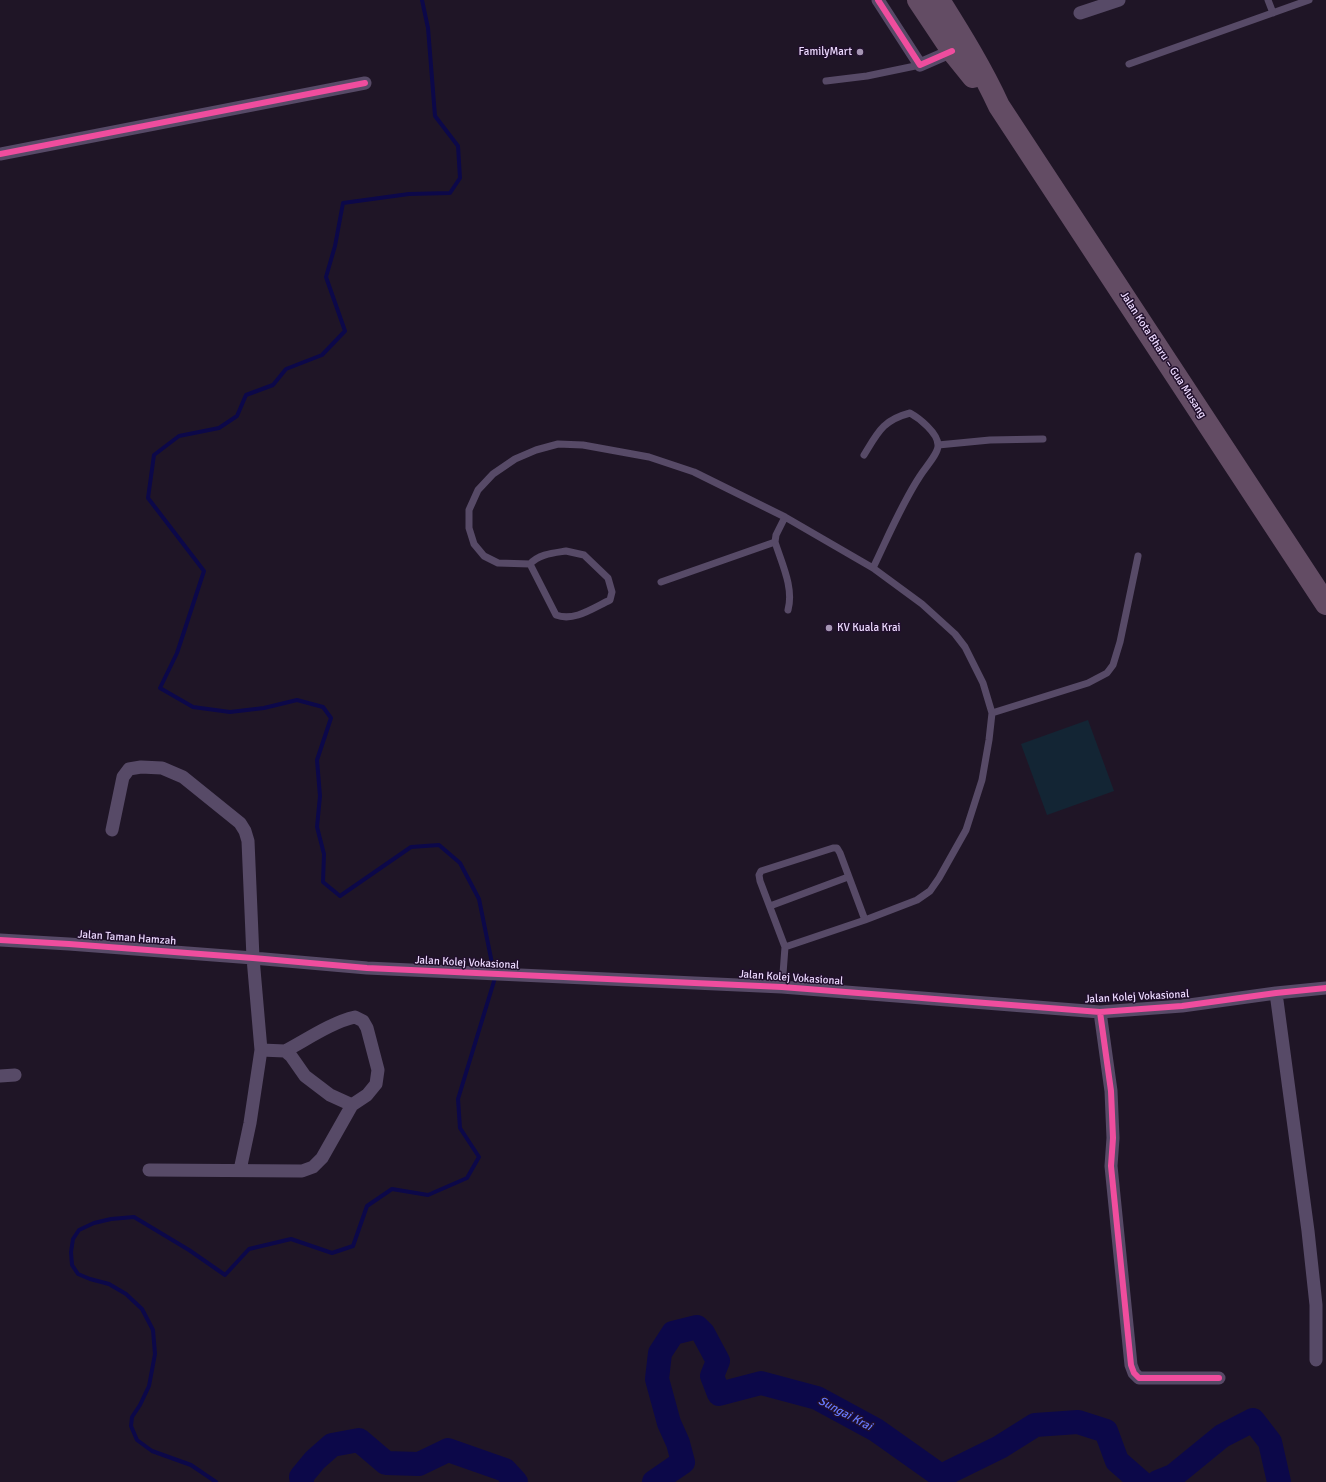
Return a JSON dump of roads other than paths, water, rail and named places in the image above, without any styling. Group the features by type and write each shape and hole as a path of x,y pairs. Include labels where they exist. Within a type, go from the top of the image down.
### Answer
{"highway":[{"name":"Jalan Kota Bharu – Gua Musang","path":"918,0 952,51 980,86 999,106"},
{"name":"Jalan Kota Bharu – Gua Musang","path":"939,0 987,80 999,106 1326,604"}],"street":[{"path":"878,0 920,65 952,51"},
{"path":"1080,14 1119,0"},
{"path":"0,154 365,83"},
{"path":"112,830 123,777 130,769 141,766 162,768 183,777 240,823 245,830 248,841 253,958 260,1050 250,1123 240,1170"},
{"name":"Jalan Taman Hamzah","path":"0,940 253,958"},
{"name":"Jalan Kolej Vokasional","path":"253,958 378,968 782,987 1100,1012 1182,1006 1276,993 1326,988"},
{"path":"1276,993 1308,1231 1316,1305 1316,1360"},
{"path":"1100,1012 1111,1092 1113,1138 1111,1166 1131,1365 1134,1373 1139,1378 1219,1378"},
{"path":"149,1170 302,1171 313,1167 322,1158 352,1105 367,1095 376,1084 378,1070 367,1028 359,1018 349,1018 323,1030 285,1051 260,1050"},
{"path":"285,1051 305,1076 330,1095 352,1105"},
{"path":"0,1076 15,1075"}],"lane":[{"path":"1268,0 1273,13"},
{"path":"1129,64 1309,0"},
{"path":"826,81 867,76 920,65"},
{"path":"864,454 879,430 888,422 899,416 910,413 919,418 934,435 938,445 936,453 909,495 874,568"},
{"path":"938,445 990,440 1043,439"},
{"path":"530,564 498,563 484,556 474,544 468,528 469,510 478,490 493,474 515,459 536,450 558,444 583,445 649,457 694,472 785,517 874,568 922,604 955,634 965,647 983,683 992,713 989,740 982,780 966,830 939,878 930,891 917,900 865,920 785,947"},
{"path":"785,517 776,534 775,542 791,600 788,610"},
{"path":"661,582 775,542"},
{"path":"566,551 584,554 608,578 612,592 610,600 574,617 564,618 556,615 530,564 534,559 545,555 566,551"},
{"path":"992,713 1082,685 1107,673 1113,665 1120,642 1138,556"},
{"path":"782,987 785,947 760,880 759,875 761,871 832,848 837,848 865,920"},
{"path":"770,906 848,877"}],"waterway":[{"path":"216,1482 191,1465 152,1451 137,1440 131,1426 132,1417 140,1405 149,1386 155,1354 153,1330 142,1309 126,1294 109,1284 78,1274 72,1265 71,1252 73,1239 79,1230 94,1223 111,1219 134,1217 189,1250 225,1275 249,1249 291,1239 332,1253 353,1246 367,1206 392,1189 428,1195 467,1178 479,1157 460,1128 458,1099 495,978 479,899 460,863 439,845 411,847 340,896 323,882 324,854 317,827 320,796 317,760 331,718 323,707 297,700 264,708 230,712 193,707 160,688 177,653 204,571 148,498 154,455 179,436 219,428 237,416 246,395 273,385 286,369 322,355 345,331 326,277 335,246 343,203 409,194 450,193 460,178 458,146 435,116 428,28 422,0"},
{"name":"Sungai Krai","path":"654,1482 683,1462 678,1443 669,1423 657,1379 660,1353 673,1333 697,1327 703,1333 718,1361 712,1376 719,1394 761,1383 817,1398 876,1430 941,1476 1000,1447 1035,1425 1078,1422 1106,1431 1117,1461 1141,1482"},
{"name":"Sungai Krai","path":"1158,1482 1173,1476 1222,1436 1253,1420 1270,1442 1279,1482"},
{"name":"Sungai Krai","path":"302,1482 301,1477 315,1460 332,1445 359,1440 386,1463 419,1464 448,1450 505,1470 516,1482"}],"place":[{"name":"FamilyMart","path":"860,52"},
{"name":"KV Kuala Krai","path":"829,628"}]}
